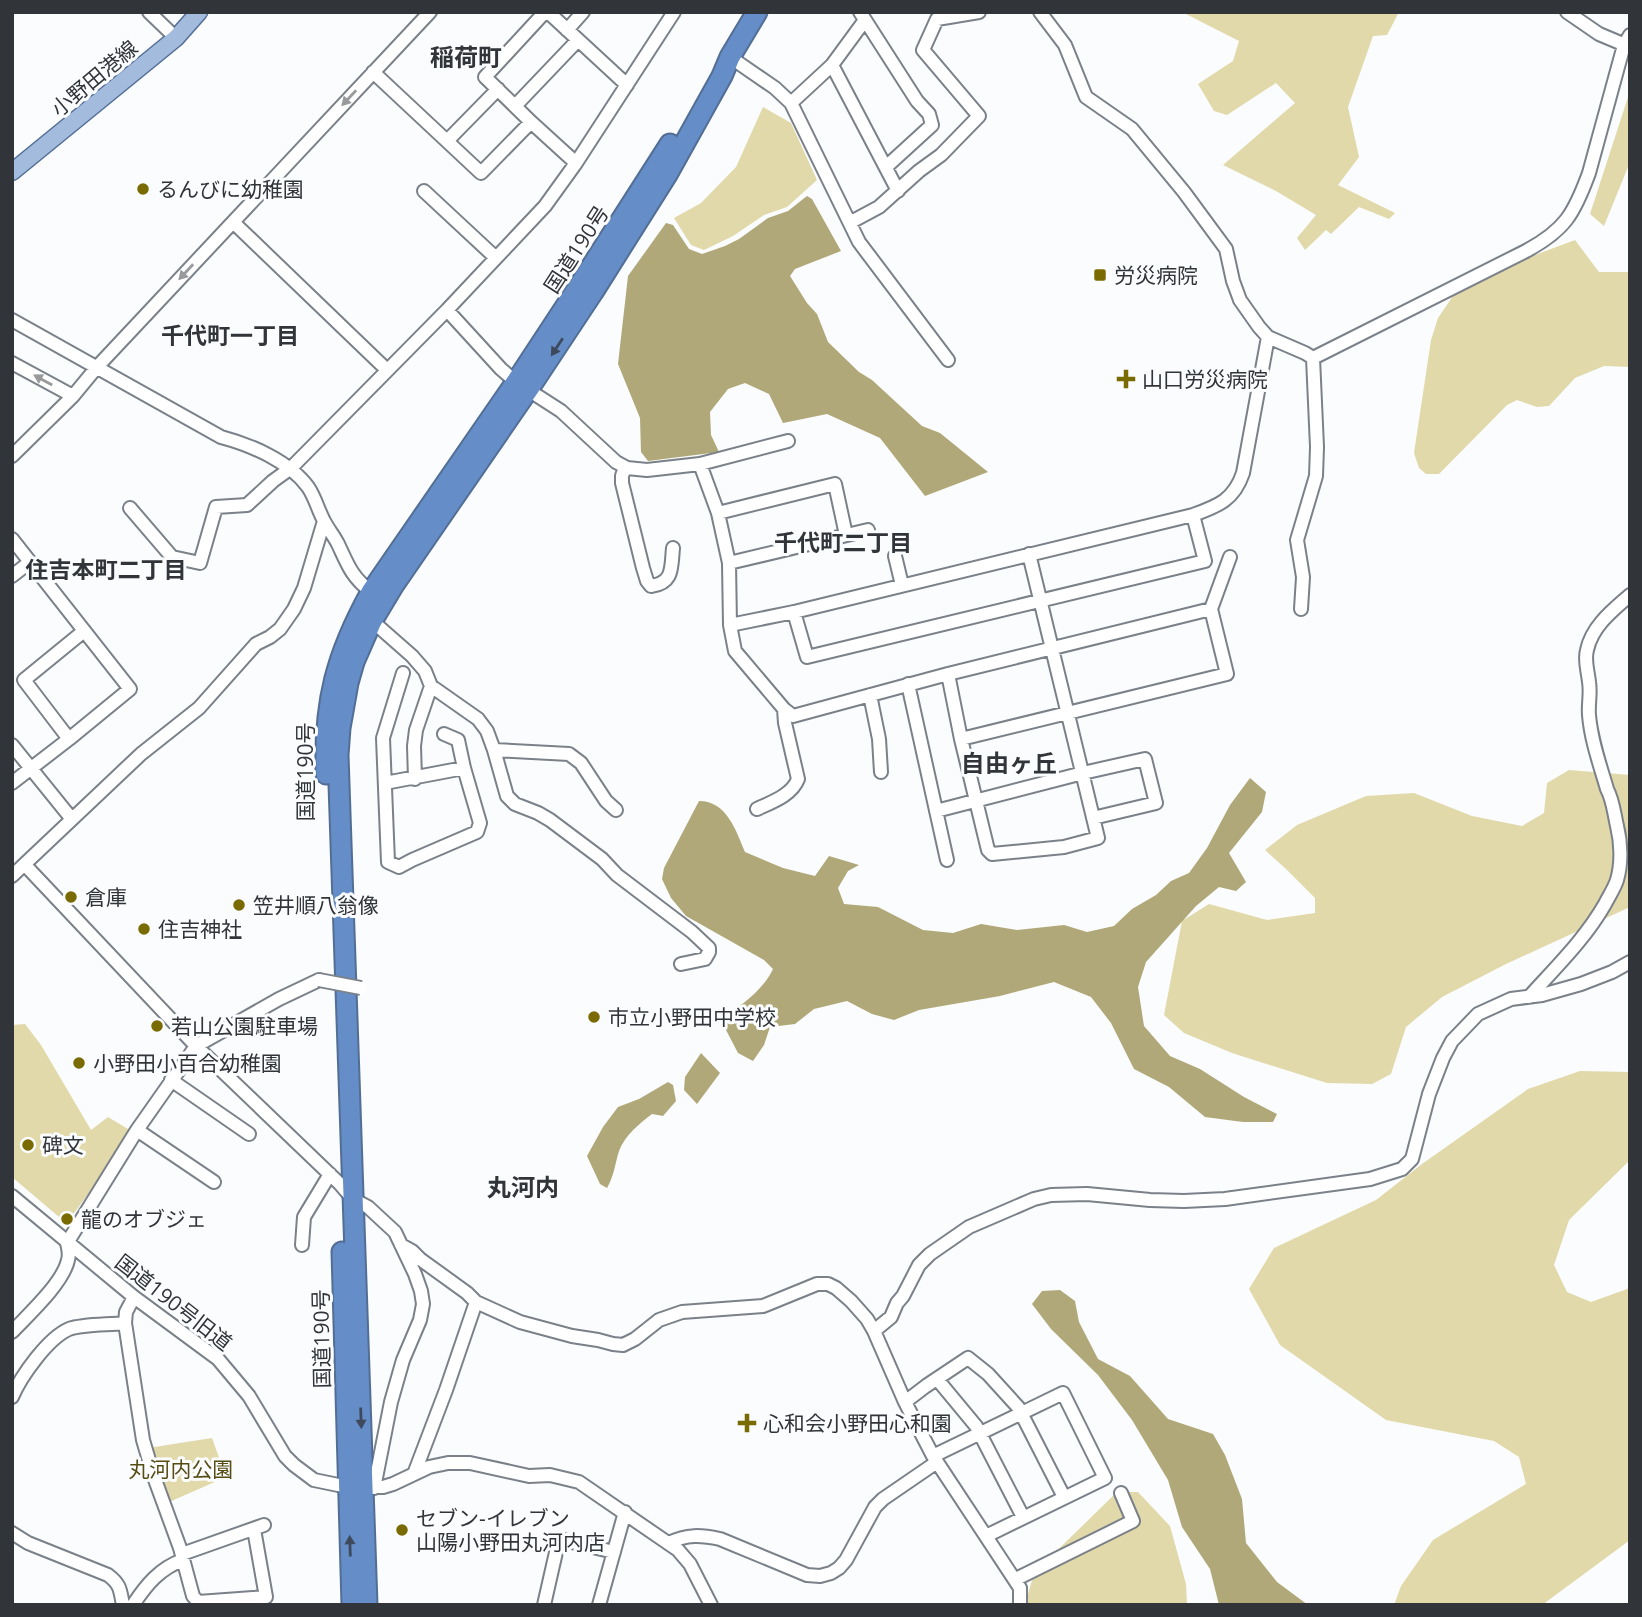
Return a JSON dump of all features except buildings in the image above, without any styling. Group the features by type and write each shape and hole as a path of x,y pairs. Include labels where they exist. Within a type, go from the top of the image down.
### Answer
{"highway":[{"name":"国道190号","path":"367,1605 362,1488 341,1186 338,755 348,683 371,592 593,292 668,173 757,12"},
{"name":"国道190号","path":"365,617 393,586 522,386"},
{"name":"国道190号","path":"352,1605 362,1488"}],"main road":[{"name":"小野田港線","path":"12,172 176,37 199,12"}],"street":[{"path":"149,12 176,37"},
{"path":"12,456 73,397 97,367 430,12"},
{"path":"576,163 485,77 547,12 627,85"},
{"path":"567,30 583,12"},
{"path":"130,508 172,557 200,564 216,507 247,505 291,468 545,206 674,12"},
{"path":"850,222 879,207 941,155 979,116 923,50 937,19 979,12"},
{"path":"1040,12 1065,44 1086,97 1132,129 1226,248 1240,300 1259,327 1268,337 1313,358"},
{"path":"1313,358 1546,241 1569,218 1589,173 1628,42 1592,30 1567,12"},
{"path":"791,103 832,65 862,16 917,101 929,114 932,125 886,167"},
{"path":"515,107 578,40"},
{"path":"730,57 775,88 791,103 859,242 948,360"},
{"path":"832,65 898,191"},
{"path":"373,72 481,173 531,122"},
{"path":"447,141 498,89"},
{"path":"424,191 496,258"},
{"path":"233,222 387,370"},
{"path":"447,310 491,360 522,386 561,411 616,462 625,467 647,470 700,464 788,441"},
{"path":"12,320 221,437 238,441 291,468 307,487 350,570 371,592"},
{"path":"730,625 794,612 1193,515 1218,506 1240,483 1268,337"},
{"path":"1301,609 1303,577 1297,540 1316,476 1313,358"},
{"path":"12,363 73,397"},
{"path":"700,464 718,513 729,563 730,625 735,651 793,716 908,684 1211,610"},
{"path":"625,467 622,483 643,568 651,586 662,584 669,577 673,548"},
{"path":"718,513 835,484 846,535"},
{"path":"794,612 807,657 1042,601 1205,561 1193,515"},
{"path":"12,876 141,754 199,708 256,644 280,629 304,588 324,521"},
{"path":"729,563 868,530"},
{"path":"12,539 130,689 12,783"},
{"path":"948,674 988,850 992,854 1063,847 1098,838 1029,554"},
{"path":"895,556 902,584"},
{"path":"961,739 1227,674 1211,610 1230,557"},
{"path":"12,576 30,562"},
{"path":"1529,997 1567,958 1596,919 1618,876 1619,834 1611,795 1606,789 1595,747 1589,715 1590,685 1585,662 1587,648 1598,627 1605,617 1630,595"},
{"path":"365,617 412,656 425,671 431,686 478,719 487,731 495,750 507,796 515,804 550,820 602,859 709,948 705,958 681,964"},
{"path":"69,739 24,680 84,631"},
{"path":"403,673 383,738 388,862 399,867 477,832 480,822 458,740 444,734"},
{"path":"908,684 947,860"},
{"path":"415,779 416,730 431,686"},
{"path":"870,695 879,739 881,772"},
{"path":"757,809 791,791 797,783 784,709"},
{"path":"12,745 71,818"},
{"path":"495,750 569,754 581,763 606,801 616,810"},
{"path":"936,811 1145,759 1156,803 1093,818"},
{"path":"385,783 464,768"},
{"path":"25,865 196,1046 341,1186 368,1206 395,1232 421,1291 423,1304 420,1320 403,1360 362,1488 393,1484 429,1467 448,1463 470,1463 528,1476 550,1475 579,1482 678,1550 690,1564 711,1605"},
{"path":"874,1331 891,1317 919,1265 930,1254 969,1227 1034,1199 1051,1195 1087,1194 1150,1200 1225,1199 1370,1179 1402,1169 1412,1158 1429,1094 1443,1058 1452,1041 1478,1014 1511,999 1581,984 1630,962"},
{"path":"12,1332 50,1291 64,1271 69,1258 67,1242 137,1130 196,1046 279,999 319,980 361,988"},
{"path":"171,1080 249,1134"},
{"path":"137,1130 214,1182"},
{"path":"302,1245 304,1217 341,1186"},
{"name":"国道190号旧道","path":"12,1196 134,1297 218,1359 249,1396 285,1456 294,1465 314,1480 362,1488"},
{"path":"401,1245 476,1302 520,1322 612,1345 623,1345 635,1339 669,1315 763,1306 817,1284 828,1284 851,1301 867,1319 935,1459 1016,1579 1020,1588 1020,1599 1033,1605"},
{"path":"133,1605 146,1585 183,1557 258,1527 255,1535 266,1597 198,1602 192,1596 183,1557 143,1440 125,1323 126,1312 134,1297"},
{"path":"414,1474 476,1302"},
{"path":"12,1397 32,1363 60,1334 72,1328 125,1323"},
{"path":"905,1402 968,1358 988,1374 1018,1407 1064,1497"},
{"path":"937,1379 979,1432 1023,1517"},
{"path":"669,1543 681,1537 706,1536 720,1539 807,1575 831,1573 846,1560 875,1507 883,1499 935,1459 979,1432 1063,1393 1105,1478 986,1536"},
{"path":"1016,1579 1133,1521 1121,1493"},
{"path":"599,1605 625,1512"},
{"path":"12,1533 28,1543 108,1575 116,1581 121,1590 123,1605"},
{"path":"544,1605 559,1539 614,1552"}],"green space":[{"path":"1182,12 1399,12 1387,35 1373,36 1348,107 1359,157 1338,185 1395,213 1389,219 1359,207 1331,234 1326,230 1305,250 1297,238 1316,215 1276,191 1223,165 1295,103 1276,83 1227,115 1214,111 1198,84 1233,61 1239,41"},
{"path":"1630,91 1630,162 1604,226 1590,214"},
{"path":"763,107 791,123 817,180 787,207 764,215 733,236 704,250 691,245 674,218 701,203 736,167"},
{"path":"1575,240 1599,272 1630,272 1630,367 1604,366 1575,378 1549,406 1537,407 1517,400 1507,405 1439,474 1426,474 1419,468 1414,453 1431,340 1438,318 1455,293 1527,258"},
{"path":"1569,770 1630,775 1630,907 1442,997 1406,1027 1391,1074 1372,1084 1327,1083 1232,1053 1184,1033 1164,1015 1182,921 1209,904 1267,920 1315,913 1315,898 1265,850 1297,825 1366,796 1414,793 1472,816 1522,826 1544,813 1547,783"},
{"path":"25,1024 41,1045 91,1130 108,1117 133,1132 72,1216 59,1217 12,1177 12,1025"},
{"path":"1580,1071 1630,1072 1630,1160 1569,1220 1554,1265 1567,1292 1591,1302 1630,1288 1630,1540 1542,1605 1394,1605 1401,1586 1433,1540 1526,1484 1519,1457 1494,1441 1386,1420 1280,1345 1249,1289 1274,1248 1376,1200 1528,1089"},
{"name":"丸河内公園","path":"212,1438 226,1477 167,1503 148,1448"},
{"path":"1117,1492 1138,1492 1170,1526 1186,1584 1187,1605 1025,1605 1034,1573"}],"shaded area":[{"path":"807,196 812,199 841,251 795,269 790,276 817,314 828,342 922,426 940,433 988,472 925,496 880,438 827,414 783,423 769,394 745,383 728,389 710,412 711,435 719,452 648,461 641,452 640,418 618,364 628,276 666,223 673,225 689,249 702,254 739,239 768,218 788,211"},
{"path":"1250,778 1266,792 1262,812 1229,853 1246,882 1236,891 1219,887 1196,906 1146,962 1138,987 1144,1026 1170,1056 1200,1069 1277,1114 1273,1122 1243,1122 1205,1117 1169,1087 1134,1069 1111,1023 1091,997 1054,982 1000,996 919,1010 894,1020 872,1014 847,1001 814,1009 795,1024 770,1027 764,1045 753,1061 738,1053 722,1018 758,990 773,969 764,960 686,916 671,898 662,879 664,868 699,801 709,802 717,806 729,819 745,852 783,868 815,876 829,856 859,865 848,871 838,888 844,904 878,907 923,930 953,933 981,924 1017,930 1064,925 1087,932 1114,926 1132,909 1156,895 1171,881 1189,873 1207,848 1230,805"},
{"path":"701,1053 720,1073 697,1104 684,1090 685,1077"},
{"path":"668,1082 673,1085 676,1101 663,1116 652,1114 633,1130 619,1151 607,1188 600,1184 587,1156 603,1127 618,1107 639,1099"},
{"path":"1060,1290 1075,1301 1079,1322 1098,1359 1130,1376 1168,1419 1213,1434 1225,1455 1242,1499 1246,1543 1277,1582 1308,1605 1219,1605 1210,1569 1182,1527 1168,1480 1132,1420 1098,1375 1051,1329 1032,1304 1042,1291"}],"place":[{"name":"るんびに幼稚園","path":"143,189"},
{"name":"労災病院","path":"1100,275"},
{"name":"山口労災病院","path":"1126,379"},
{"name":"倉庫","path":"71,897"},
{"name":"笠井順八翁像","path":"239,905"},
{"name":"住吉神社","path":"144,929"},
{"name":"市立小野田中学校","path":"594,1017"},
{"name":"若山公園駐車場","path":"157,1026"},
{"name":"小野田小百合幼稚園","path":"79,1063"},
{"name":"碑文","path":"28,1145"},
{"name":"龍のオブジェ","path":"67,1219"},
{"name":"心和会小野田心和園","path":"747,1423"},
{"name":"セブン-イレブン 山陽小野田丸河内店","path":"402,1530"}],"district":[{"name":"稲荷町","path":"466,56"},
{"name":"千代町一丁目","path":"230,335"},
{"name":"千代町二丁目","path":"843,542"},
{"name":"住吉本町二丁目","path":"106,569"},
{"name":"自由ヶ丘","path":"1009,762"},
{"name":"丸河内","path":"523,1186"}]}
